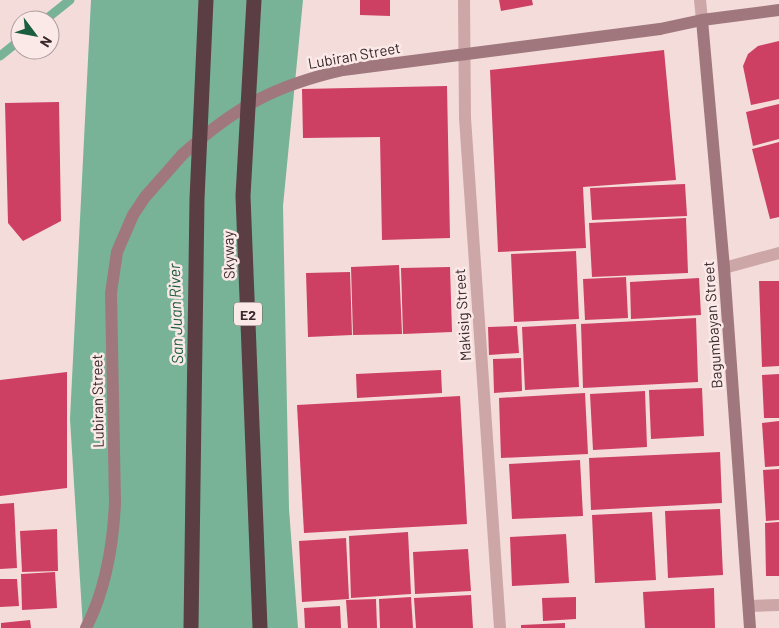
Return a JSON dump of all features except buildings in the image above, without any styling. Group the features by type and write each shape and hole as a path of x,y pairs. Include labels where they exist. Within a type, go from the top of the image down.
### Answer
{"highway":[{"name":"Skyway","path":"191,628 197,199 206,0"},
{"name":"Skyway","path":"254,0 243,196 260,628"}],"main road":[{"name":"Lubiran Street","path":"86,628 98,602 106,577 114,530 112,293 117,252 128,224 145,197 183,154 209,131 256,99 310,77 343,70 660,28 702,20 779,10"},
{"name":"Bagumbayan Street","path":"702,20 724,268 750,628"}],"street":[{"name":"Makisig Street","path":"464,0 465,118 500,628"},
{"path":"700,0 702,20"},
{"path":"724,268 779,253"},
{"path":"749,606 779,605"}],"water":[{"name":"San Juan River","path":"91,0 303,0 283,206 289,509 298,628 83,628 70,419"}],"waterway":[{"path":"58,10 70,0"},
{"path":"0,56 10,48"}]}
